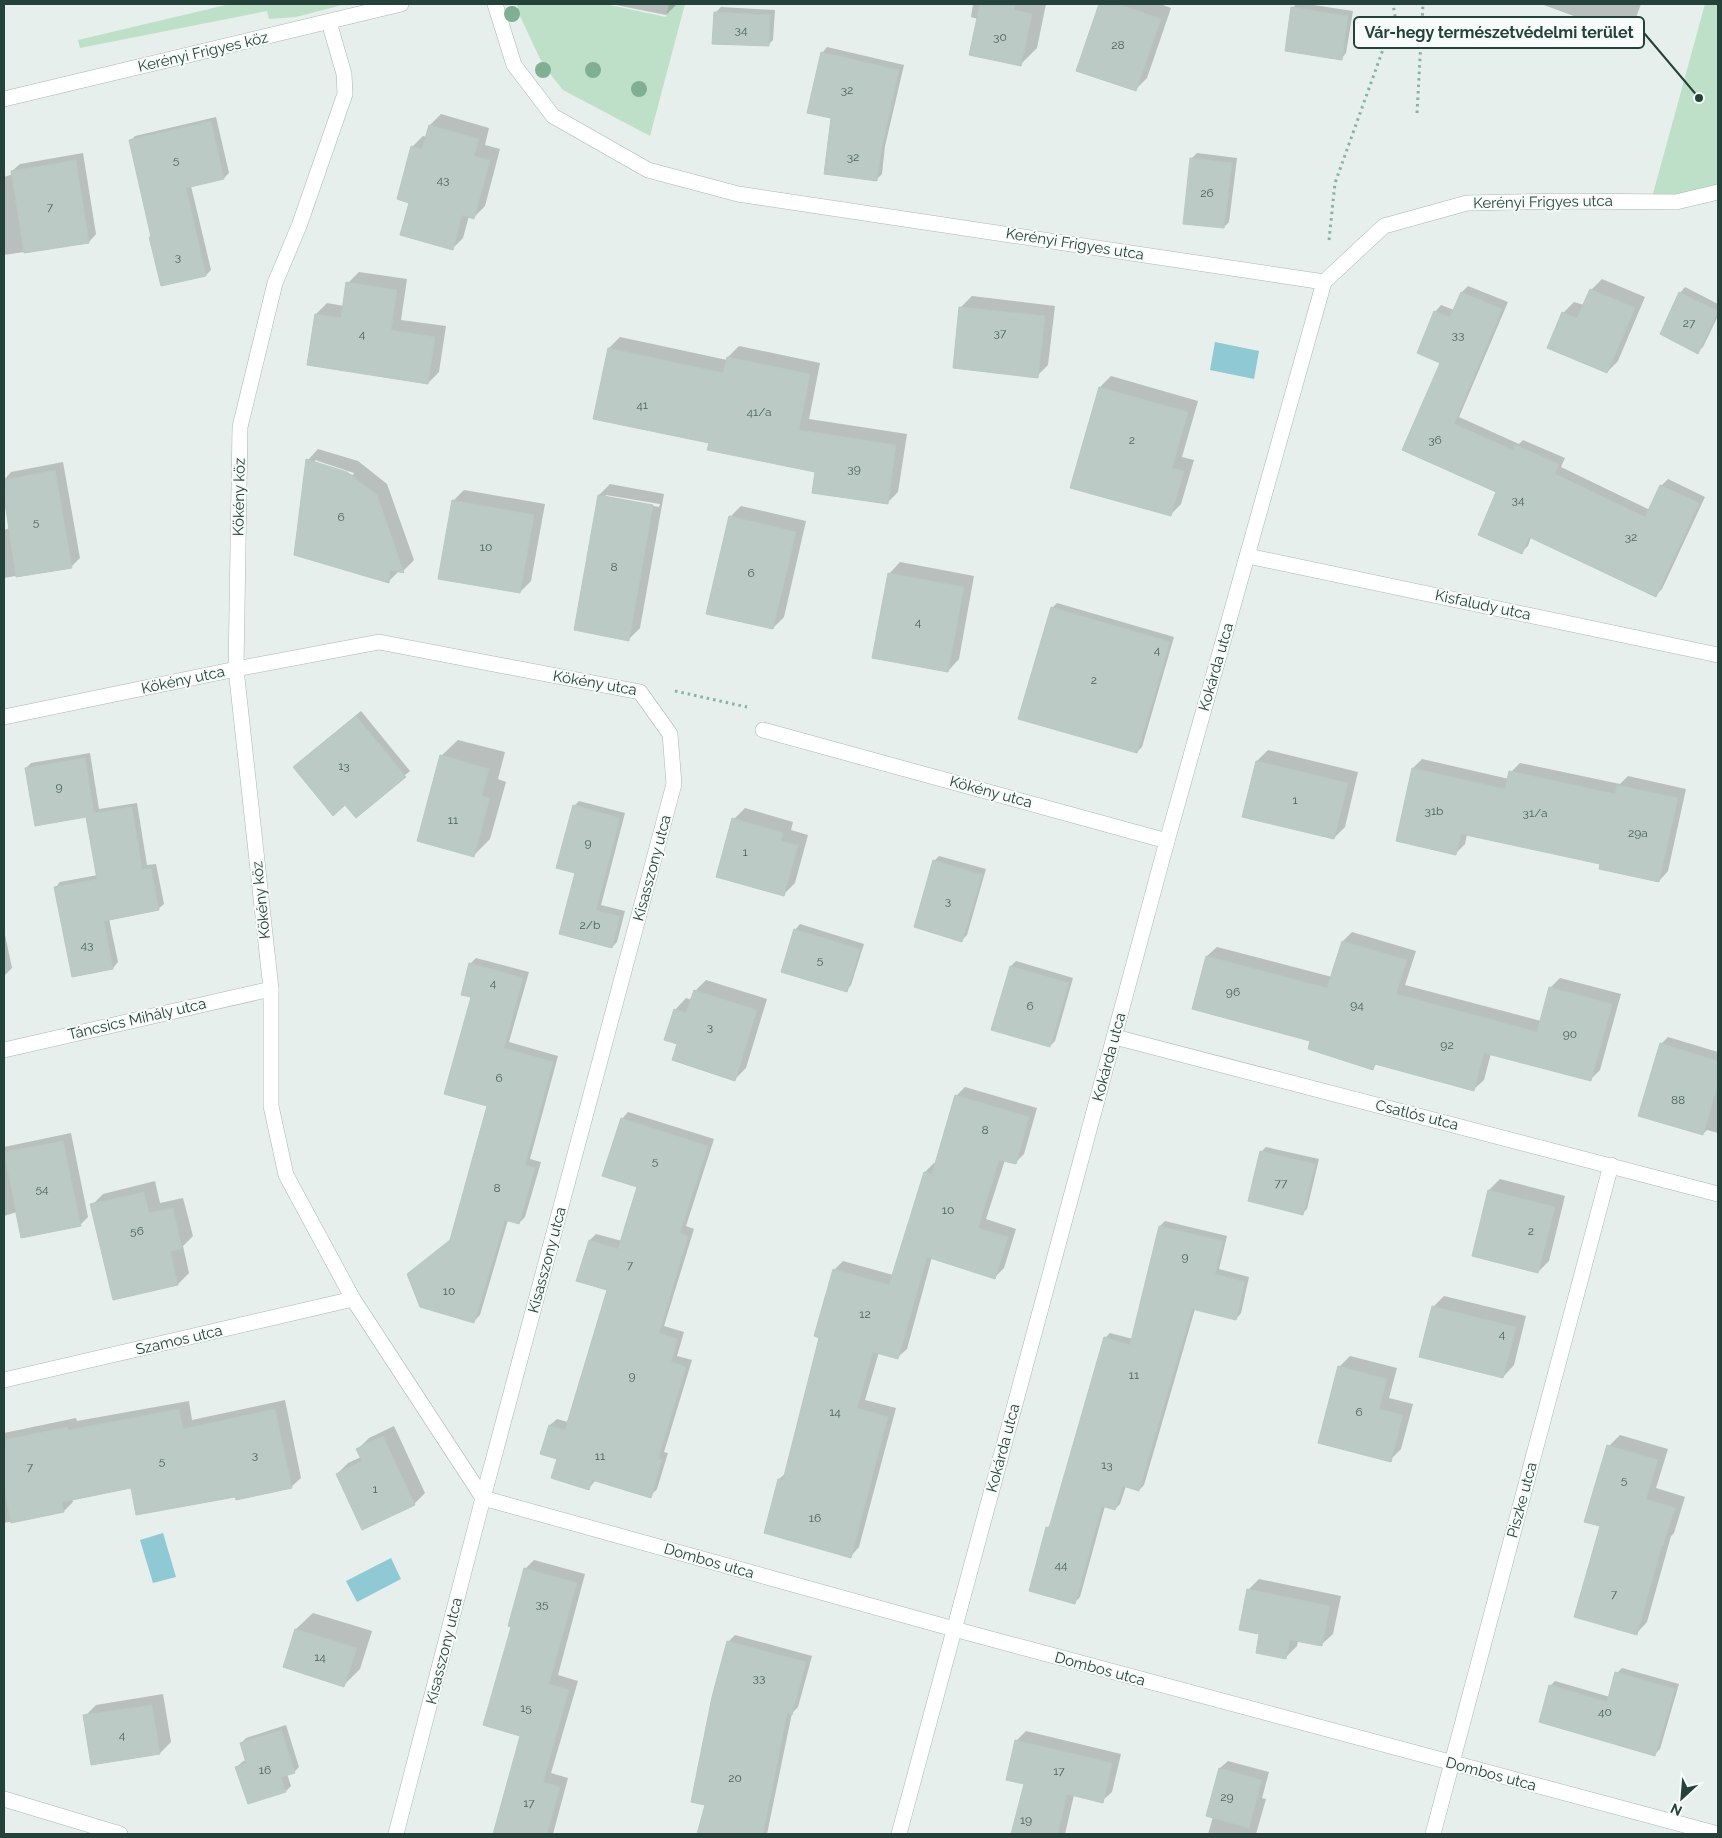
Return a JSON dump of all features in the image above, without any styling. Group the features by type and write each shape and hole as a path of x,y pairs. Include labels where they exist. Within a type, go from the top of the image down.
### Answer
{"street":[{"name":"Kerényi Frigyes köz","path":"4,99 402,4"},
{"name":"Kerényi Frigyes utca","path":"495,4 514,65 553,116 648,170 738,194 1324,282 1384,226 1467,203 1567,201 1676,202 1718,192"},
{"name":"Kökény köz","path":"328,22 344,74 345,94 299,226 274,284 240,427 236,669 271,989 271,1106 286,1174 354,1299 483,1498"},
{"name":"Kokárda utca","path":"899,1834 1167,841 1324,282"},
{"name":"Kisfaludy utca","path":"1248,556 1718,655"},
{"name":"Kökény utca","path":"4,717 236,669 379,642 640,692"},
{"name":"Kisasszony utca","path":"396,1834 483,1498 674,784 670,734 640,692"},
{"name":"Kökény utca","path":"763,730 1167,841"},
{"name":"Táncsics Mihály utca","path":"4,1050 271,989"},
{"name":"Csatlós utca","path":"1115,1037 1718,1194"},
{"name":"Piszke utca","path":"1433,1834 1611,1165"},
{"name":"Szamos utca","path":"4,1380 354,1299"},
{"name":"Dombos utca","path":"483,1498 954,1629 1718,1834"},
{"path":"4,1799 120,1834"}],"path":[{"path":"1324,282 1335,183 1395,16 1393,4"},
{"path":"1417,113 1423,4"},
{"name":"Kökény utca","path":"640,692 657,688 751,708 763,730"}],"green space":[{"path":"230,4 346,4 296,17 269,19 267,11 80,48 78,40"},
{"path":"517,4 605,4 666,17 669,4 685,4 650,136 563,90 543,65 519,14"},
{"path":"1705,4 1718,4 1718,192 1651,201"}],"water":[{"path":"1215,342 1259,351 1254,379 1210,370"},
{"path":"163,1533 176,1577 153,1583 140,1540"},
{"path":"391,1558 401,1579 357,1602 346,1581"}],"building":[{"path":"980,4 1015,4 1014,10 1032,14 1021,66 969,55"},
{"path":"1099,4 1118,4 1161,19 1136,91 1076,71"},
{"path":"1291,7 1348,16 1342,60 1285,51"},
{"path":"714,12 770,15 769,46 712,44"},
{"path":"821,52 899,70 881,152 877,181 824,174 831,118 807,113"},
{"path":"211,121 224,179 186,188 206,276 161,286 129,140"},
{"path":"429,125 479,139 474,156 490,160 474,219 462,215 453,250 400,235 409,203 397,199 411,146 422,149"},
{"path":"1190,158 1232,163 1224,228 1183,224"},
{"path":"76,160 89,243 24,253 11,171"},
{"path":"346,282 397,290 391,330 435,337 428,384 307,365 315,314 341,318"},
{"path":"1590,289 1635,308 1607,373 1547,348 1562,312 1577,318"},
{"path":"1461,292 1502,309 1454,424 1513,450 1515,445 1559,464 1555,474 1645,517 1660,485 1699,503 1656,597 1529,537 1522,554 1478,535 1496,492 1402,450 1440,363 1417,353 1434,311 1450,317"},
{"path":"1679,292 1718,311 1698,354 1660,334"},
{"path":"959,307 1045,316 1038,378 953,368"},
{"path":"608,348 723,373 727,357 810,374 799,430 896,445 888,504 812,493 815,472 707,450 709,443 593,419"},
{"path":"1099,387 1188,412 1172,468 1184,471 1171,516 1070,488"},
{"path":"306,459 347,472 377,495 404,573 390,570 389,583 294,555"},
{"path":"55,470 72,568 16,577 4,496 4,480"},
{"path":"598,495 653,505 629,641 574,630"},
{"path":"452,500 534,515 520,593 438,579"},
{"path":"729,516 796,532 773,629 706,614"},
{"path":"888,573 964,587 948,672 872,658"},
{"path":"1051,607 1170,642 1137,753 1018,719"},
{"path":"356,716 406,777 356,818 345,805 333,816 293,767"},
{"path":"440,755 489,769 482,796 490,798 474,857 417,841"},
{"path":"85,758 94,813 132,807 142,870 151,868 159,910 104,921 113,969 72,977 54,887 97,879 86,817 35,826 25,768"},
{"path":"1256,761 1348,783 1334,839 1242,817"},
{"path":"1412,768 1505,789 1509,771 1615,794 1617,785 1678,798 1659,882 1599,869 1600,864 1461,834 1456,855 1396,841"},
{"path":"573,805 620,818 596,910 620,916 612,948 559,934 575,873 556,868"},
{"path":"732,818 783,833 781,841 798,845 784,896 716,877"},
{"path":"933,860 982,875 962,942 914,927"},
{"path":"794,929 860,949 847,992 781,972"},
{"path":"1342,941 1407,960 1396,994 1537,1032 1549,987 1612,1004 1591,1081 1484,1053 1474,1091 1375,1064 1373,1070 1308,1049 1310,1041 1192,1009 1206,956 1327,988"},
{"path":"469,963 523,978 504,1048 553,1062 525,1165 535,1168 519,1224 505,1220 474,1323 420,1307 407,1274 450,1240 487,1106 444,1094 471,997 461,995"},
{"path":"1010,966 1069,983 1050,1047 991,1030"},
{"path":"694,990 757,1010 735,1081 672,1060 677,1044 664,1040 674,1009 686,1013"},
{"path":"1660,1043 1718,1061 1718,1084 1703,1135 1638,1116"},
{"path":"955,1095 1029,1117 1016,1164 999,1160 978,1228 1008,1237 995,1279 927,1257 898,1359 873,1352 857,1408 888,1417 851,1558 764,1533 778,1479 783,1480 819,1338 814,1336 833,1269 889,1285 924,1172 932,1174"},
{"path":"621,1118 708,1146 680,1233 688,1236 659,1333 678,1339 671,1362 686,1367 658,1459 662,1460 651,1498 592,1480 589,1490 551,1478 557,1459 540,1454 549,1425 565,1430 607,1290 576,1281 589,1240 618,1249 637,1187 602,1176"},
{"path":"63,1141 81,1226 21,1238 4,1152"},
{"path":"1260,1151 1315,1164 1303,1215 1248,1201"},
{"path":"1488,1190 1555,1207 1538,1273 1472,1256"},
{"path":"144,1192 149,1213 173,1208 182,1249 170,1251 178,1285 113,1300 90,1204"},
{"path":"1159,1226 1223,1241 1215,1274 1245,1282 1236,1320 1192,1309 1139,1491 1123,1486 1115,1510 1102,1506 1075,1604 1029,1591 1046,1527 1049,1528 1104,1337 1130,1345"},
{"path":"1432,1306 1516,1327 1503,1378 1419,1357"},
{"path":"1338,1366 1387,1379 1379,1409 1403,1415 1391,1462 1318,1443"},
{"path":"179,1409 183,1429 275,1409 292,1488 236,1500 235,1497 136,1515 131,1488 62,1502 64,1512 11,1523 4,1487 4,1440 67,1427 68,1430"},
{"path":"383,1436 415,1505 362,1530 336,1474 362,1461 356,1449"},
{"path":"1607,1445 1658,1460 1646,1499 1675,1508 1662,1545 1637,1635 1574,1617 1600,1526 1584,1522"},
{"path":"524,1568 577,1583 549,1684 569,1690 543,1782 560,1787 547,1834 493,1834 520,1736 483,1725 511,1627 508,1626"},
{"path":"1247,1589 1330,1606 1322,1646 1290,1640 1286,1659 1256,1653 1259,1634 1239,1630"},
{"path":"295,1629 357,1648 344,1687 283,1667"},
{"path":"727,1641 806,1662 792,1715 787,1713 763,1834 697,1834 705,1805 691,1802 712,1697"},
{"path":"1615,1672 1675,1689 1655,1756 1539,1722 1549,1685 1607,1702"},
{"path":"152,1705 160,1754 91,1765 83,1715"},
{"path":"281,1730 295,1773 281,1777 286,1792 248,1804 235,1767 246,1763 240,1743"},
{"path":"1015,1740 1112,1763 1103,1803 1067,1794 1058,1834 1011,1834 1024,1784 1006,1780"},
{"path":"1219,1768 1262,1780 1249,1828 1206,1816"}],"place":[{"name":"Vár-hegy természetvédelmi terület","path":"1699,98"}]}
